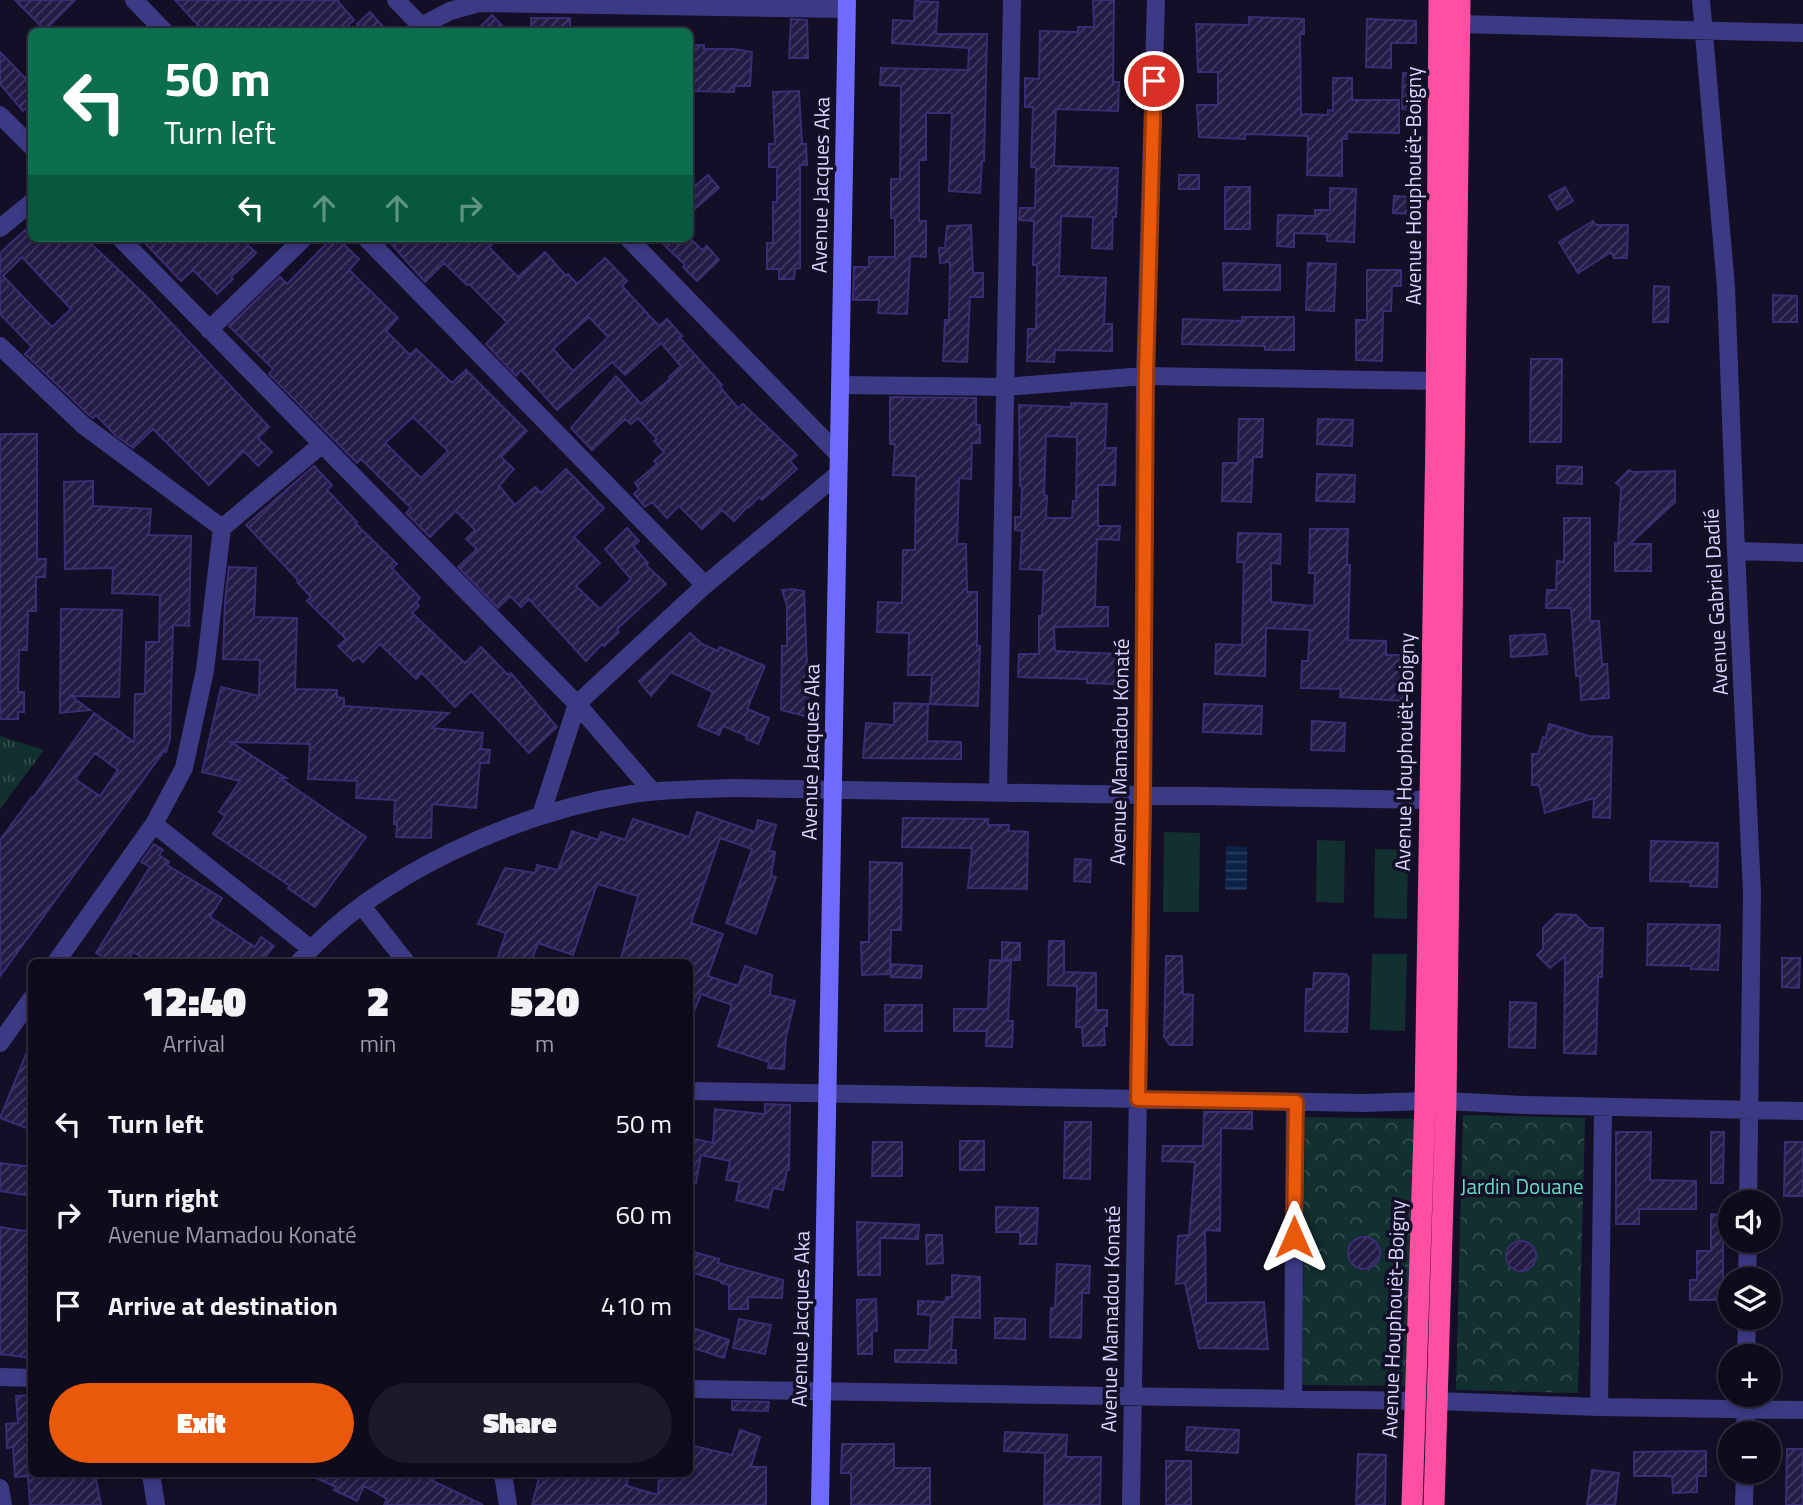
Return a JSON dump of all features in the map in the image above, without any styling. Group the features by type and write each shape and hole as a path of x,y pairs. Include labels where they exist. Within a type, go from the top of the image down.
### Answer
{"highway":[{"name":"Avenue Houphouët-Boigny","path":"1434,1505 1437,1401 1430,800 1437,381 1439,0"},
{"name":"Avenue Houphouët-Boigny","path":"1412,1505 1435,1101 1461,0"}],"street":[{"path":"134,0 161,28"},
{"path":"396,0 423,28"},
{"path":"998,793 1012,0"},
{"name":"Avenue Mamadou Konaté","path":"1131,1505 1143,795 1146,376 1156,0"},
{"name":"Avenue Gabriel Dadié","path":"1701,0 1727,287 1752,892 1748,1190"},
{"path":"425,28 450,11 479,3 846,5"},
{"name":"Avenue Jacques Aka","path":"820,1505 846,5"},
{"path":"1460,24 1803,33"},
{"path":"0,115 28,143"},
{"path":"0,228 28,205"},
{"path":"124,242 577,704 652,791"},
{"path":"209,330 300,242"},
{"path":"370,242 705,585"},
{"path":"632,242 839,455"},
{"path":"0,346 83,425 222,528"},
{"path":"840,384 1005,387 1146,376 1437,381"},
{"path":"59,959 154,824 184,768 205,670 222,528 321,445"},
{"path":"541,815 577,704 705,585 838,474"},
{"path":"1736,551 1803,553"},
{"path":"154,824 305,956 362,906 447,852 541,815 652,791 733,788 1430,800"},
{"path":"362,906 404,959"},
{"path":"0,1042 28,1004"},
{"path":"693,1091 1364,1103 1435,1101 1803,1111"},
{"path":"1293,1399 1296,1102"},
{"path":"1599,1407 1603,1107"},
{"path":"0,1377 28,1378"},
{"path":"693,1389 1416,1401"},
{"path":"1437,1401 1599,1407 1718,1403"},
{"path":"1781,1406 1803,1409"},
{"path":"151,1477 156,1505"},
{"path":"503,1477 508,1505"},
{"path":"1744,1505 1745,1484"},
{"path":"0,1488 3,1505"}],"green space":[{"path":"0,736 44,750 0,809"},
{"path":"1164,832 1200,833 1199,912 1163,912"},
{"path":"1317,840 1345,841 1344,903 1316,902"},
{"path":"1375,849 1408,850 1407,919 1374,918"},
{"path":"1372,954 1407,954 1405,1031 1370,1030"},
{"name":"Jardin Douane","path":"1463,1115 1585,1118 1578,1393 1456,1390"},
{"name":"Jardin Douane","path":"1305,1117 1426,1119 1422,1386 1302,1385"}],"water":[{"path":"1226,846 1247,847 1247,890 1225,890"}],"building":[{"path":"15,0 75,0 47,28 43,28"},
{"path":"175,0 337,0 354,20 345,28 200,28"},
{"path":"1093,0 1114,0 1113,82 1119,82 1118,111 1056,109 1054,166 1118,168 1116,217 1113,217 1112,249 1092,248 1093,217 1061,216 1059,276 1106,278 1104,324 1112,324 1112,351 1055,350 1054,362 1027,361 1028,329 1036,329 1037,265 1033,265 1034,221 1019,220 1020,208 1035,208 1036,167 1031,167 1033,107 1025,107 1025,78 1039,79 1040,31 1078,32 1078,27 1094,27"},
{"path":"915,1 938,2 936,34 987,34 984,161 980,193 949,191 952,113 926,113 926,160 919,160 919,221 926,221 926,257 910,256 907,314 878,313 879,300 853,300 854,267 869,267 869,257 895,257 891,179 900,179 901,86 880,85 881,68 968,70 969,48 892,43 893,20 914,21"},
{"path":"370,12 384,28 360,28 357,24"},
{"path":"492,15 504,28 479,28"},
{"path":"1249,17 1304,19 1304,34 1300,34 1301,114 1328,115 1328,110 1333,111 1333,78 1352,78 1352,100 1399,100 1399,133 1347,132 1347,139 1342,139 1342,176 1307,175 1308,136 1245,134 1245,139 1199,137 1197,105 1218,105 1218,72 1198,72 1196,24 1249,25"},
{"path":"531,18 570,18 570,28 531,28"},
{"path":"791,19 807,20 808,58 789,58"},
{"path":"1367,19 1416,21 1416,43 1391,43 1391,68 1366,67"},
{"path":"693,45 704,45 704,49 752,52 750,86 734,86 734,92 693,91"},
{"path":"0,52 25,78 28,75 28,107 23,111 0,84"},
{"path":"1403,73 1419,73 1419,110 1402,109"},
{"path":"799,91 802,144 806,144 807,165 800,165 800,268 795,269 794,279 779,279 779,269 767,269 767,243 773,243 773,202 777,202 777,167 769,167 769,144 775,144 773,92"},
{"path":"708,175 719,188 693,210 693,188"},
{"path":"1179,175 1199,175 1199,189 1179,189"},
{"path":"1225,187 1250,187 1250,229 1225,229"},
{"path":"1565,187 1573,201 1557,210 1549,196"},
{"path":"1330,188 1356,189 1354,242 1327,241 1327,234 1294,233 1294,247 1277,246 1278,215 1315,216 1315,210 1330,210"},
{"path":"1394,196 1410,197 1410,214 1393,213"},
{"path":"1593,221 1596,225 1628,225 1627,258 1614,258 1611,252 1578,273 1559,242"},
{"path":"971,225 973,273 983,273 983,297 970,297 967,362 943,361 945,320 949,320 950,262 940,263 939,248 945,248 947,226"},
{"path":"25,230 28,242 89,242 146,296 269,427 258,438 272,452 258,466 244,451 209,485 153,429 133,448 115,435 96,415 93,418 90,416 25,354 32,347 0,314 0,253","holes":["22,257 71,309 52,327 3,276"]},
{"path":"693,241 702,250 707,246 719,260 697,281 683,267 685,265 661,242"},
{"path":"144,242 245,242 256,253 217,294 193,270 181,281"},
{"path":"328,242 341,242 359,259 349,270 398,318 386,331 410,355 416,349 452,383 466,370 527,431 501,457 514,469 499,486 515,505 535,487 541,493 566,469 604,508 574,537 600,563 576,586 600,609 631,579 605,549 627,528 639,541 633,546 648,563 646,565 666,584 586,661 529,599 521,607 510,596 498,608 458,567 477,549 466,539 475,530 456,511 430,537 406,513 411,508 361,459 357,463 269,374 273,369 229,326 280,277 287,284","holes":["413,417 448,451 421,478 385,443"]},
{"path":"390,242 495,242 489,247 518,277 545,252 566,276 568,274 577,284 605,258 627,281 622,286 659,326 667,319 738,408 743,404 797,455 790,461 797,469 762,500 759,497 748,506 734,521 722,510 702,529 679,506 667,518 652,502 645,507 634,494 639,489 635,483 657,464 654,461 664,452 654,441 657,439 638,418 631,424 625,419 592,450 571,428 616,376 641,404 681,366 661,343 625,375 612,362 557,410 521,370 516,376 486,344 507,322 444,263 425,282","holes":["589,317 608,337 573,371 553,349"]},
{"path":"1223,263 1280,265 1280,290 1224,290"},
{"path":"1308,263 1336,264 1334,311 1306,310"},
{"path":"1367,270 1401,270 1401,286 1392,286 1391,311 1383,311 1382,361 1356,360 1356,320 1367,320"},
{"path":"1654,286 1669,287 1668,322 1653,322"},
{"path":"1773,295 1797,296 1797,322 1773,322"},
{"path":"1242,317 1294,317 1294,350 1265,350 1265,346 1182,344 1183,319 1242,321"},
{"path":"1531,359 1562,359 1561,442 1530,442"},
{"path":"890,397 976,398 976,425 980,425 980,443 972,443 971,479 959,478 957,544 966,544 967,592 977,592 977,646 980,646 978,706 930,704 932,675 908,675 909,633 877,632 878,602 902,603 903,550 915,550 916,476 893,475 895,444 890,444"},
{"path":"1071,403 1107,404 1105,448 1116,448 1115,485 1098,485 1098,526 1120,526 1119,540 1097,539 1095,607 1108,607 1108,626 1054,627 1055,651 1117,654 1116,684 1087,683 1087,679 1018,677 1019,654 1039,654 1039,616 1042,616 1044,570 1020,569 1022,531 1015,530 1015,517 1021,517 1022,486 1019,405 1071,407","holes":["1046,436 1077,437 1076,501 1073,501 1072,518 1046,518"]},
{"path":"1239,419 1263,419 1262,457 1253,457 1251,502 1222,501 1223,463 1238,463"},
{"path":"1318,419 1353,420 1352,446 1317,444"},
{"path":"0,434 37,434 37,559 46,559 45,577 36,577 36,611 28,611 27,650 19,650 18,692 24,692 24,712 18,712 18,719 0,719"},
{"path":"314,466 332,485 327,490 357,522 355,523 397,564 392,568 420,598 416,602 419,606 412,613 465,663 481,647 508,675 511,673 557,727 529,753 471,691 455,707 422,673 416,679 380,644 363,662 358,657 353,661 338,646 346,639 307,601 311,597 298,580 246,525"},
{"path":"1557,466 1582,467 1582,484 1557,483"},
{"path":"1629,470 1675,471 1675,502 1630,544 1651,544 1651,571 1615,571 1621,487 1616,483"},
{"path":"1317,474 1355,475 1354,502 1316,501"},
{"path":"93,481 93,506 151,509 149,535 191,536 189,626 173,625 170,739 166,752 164,751 0,976 0,840 94,713 134,742 135,694 145,694 146,642 159,642 160,595 112,593 113,568 65,569 64,482","holes":["95,753 118,770 100,796 75,779"]},
{"path":"1564,518 1590,518 1590,621 1599,621 1602,664 1607,664 1609,698 1581,700 1580,676 1576,676 1571,608 1546,608 1547,590 1556,590 1557,561 1564,562"},
{"path":"1310,529 1348,529 1348,640 1386,641 1386,655 1406,655 1403,701 1340,697 1341,689 1301,688 1302,661 1308,661 1310,630 1266,628 1265,676 1215,674 1216,644 1242,645 1244,562 1237,562 1238,533 1281,534 1280,564 1271,563 1271,602 1314,606 1315,573 1309,573"},
{"path":"229,567 256,568 254,617 297,618 295,689 337,690 337,697 344,698 344,706 449,713 432,728 483,733 481,749 490,750 489,763 480,763 476,808 432,804 431,838 396,837 395,800 356,798 357,781 308,779 310,744 231,742 286,778 280,778 366,837 315,907 288,888 290,886 213,834 225,816 219,812 240,781 202,772 221,687 259,696 260,660 223,659"},
{"path":"782,590 804,591 809,717 781,710 782,646 787,646 787,606"},
{"path":"61,609 122,610 119,697 71,696 90,710 60,713"},
{"path":"690,633 702,644 718,651 720,647 765,666 747,709 769,718 758,744 723,726 719,735 698,726 713,692 671,672 651,696 639,681"},
{"path":"1545,634 1547,654 1511,657 1510,636"},
{"path":"894,703 928,704 927,741 961,742 961,759 863,758 866,723 894,725"},
{"path":"1204,704 1262,706 1261,734 1203,732"},
{"path":"1312,721 1345,723 1344,751 1311,750"},
{"path":"1549,724 1589,736 1612,737 1610,818 1593,817 1594,798 1545,813 1539,785 1532,785 1532,754 1538,754"},
{"path":"697,812 755,832 758,820 776,825 769,851 775,852 771,876 776,877 756,934 726,923 752,849 720,838 691,923 723,934 708,976 738,986 745,966 772,975 770,995 795,1001 786,1037 784,1069 768,1068 769,1062 718,1046 732,1005 701,994 693,1014 693,959 621,959 638,896 597,884 573,955 538,943 532,959 497,959 506,933 478,924 505,868 535,873 537,865 558,870 572,831 598,840 601,832 625,840 633,819 689,837"},
{"path":"903,818 988,819 988,825 1009,825 1009,831 1028,832 1027,889 968,888 972,848 902,847"},
{"path":"1651,841 1718,843 1717,887 1690,886 1691,882 1650,881"},
{"path":"154,844 163,850 159,855 169,862 167,865 222,898 210,917 255,947 261,937 274,946 263,959 145,959 133,952 129,959 107,959 96,953 150,867 141,862"},
{"path":"1075,859 1091,860 1090,882 1074,881"},
{"path":"870,862 902,863 901,930 891,930 890,974 862,975 861,942 869,942"},
{"path":"1557,914 1576,915 1589,928 1603,928 1602,977 1598,977 1596,1054 1564,1053 1565,956 1550,968 1537,955 1543,949 1543,928"},
{"path":"1648,924 1720,925 1718,970 1647,965"},
{"path":"1049,941 1064,941 1064,972 1096,973 1096,1010 1107,1010 1105,1045 1083,1046 1082,1027 1076,1027 1077,986 1048,985"},
{"path":"1002,942 1020,943 1020,960 1002,959"},
{"path":"1166,956 1182,956 1183,994 1193,995 1192,1045 1170,1045 1164,1037"},
{"path":"1782,958 1800,958 1799,988 1782,987"},
{"path":"990,960 1011,961 1008,1021 1013,1021 1012,1047 986,1046 987,1031 954,1031 954,1009 988,1009"},
{"path":"891,964 922,966 921,978 891,977"},
{"path":"1314,973 1346,974 1349,978 1347,1032 1305,1031 1306,989 1313,989"},
{"path":"1510,1002 1536,1003 1535,1048 1509,1047"},
{"path":"885,1005 922,1005 922,1031 885,1031"},
{"path":"28,1049 28,1128 0,1118"},
{"path":"765,1104 790,1105 789,1170 783,1190 773,1188 768,1208 736,1200 740,1182 726,1180 730,1161 701,1155 696,1183 693,1183 693,1139 713,1143 715,1109 765,1114"},
{"path":"1204,1112 1252,1112 1252,1129 1221,1128 1220,1231 1205,1230 1206,1303 1264,1302 1268,1349 1199,1348 1185,1283 1176,1284 1178,1236 1189,1235 1195,1162 1162,1161 1163,1146 1203,1146"},
{"path":"1065,1122 1091,1122 1090,1179 1064,1178"},
{"path":"1616,1132 1651,1132 1650,1180 1696,1181 1696,1209 1639,1209 1639,1224 1616,1224"},
{"path":"1711,1132 1724,1132 1723,1183 1711,1183"},
{"path":"960,1141 984,1141 984,1170 960,1170"},
{"path":"873,1142 902,1142 902,1176 872,1176"},
{"path":"1785,1142 1803,1142 1803,1196 1784,1196"},
{"path":"0,1163 28,1166 28,1195 0,1191"},
{"path":"996,1207 1038,1208 1036,1244 1020,1244 1020,1232 996,1232"},
{"path":"1711,1214 1718,1215 1718,1253 1723,1253 1723,1267 1718,1267 1718,1300 1690,1300 1690,1280 1697,1280 1697,1251 1711,1251"},
{"path":"857,1222 919,1225 918,1239 880,1238 880,1275 858,1275"},
{"path":"0,1227 28,1231 28,1358 0,1354"},
{"path":"926,1235 942,1235 943,1263 927,1264"},
{"path":"1364,1237 1376,1241 1380,1253 1376,1265 1364,1269 1352,1265 1348,1253 1352,1241"},
{"path":"1521,1241 1532,1245 1536,1256 1532,1267 1521,1271 1510,1267 1506,1256 1510,1245"},
{"path":"693,1252 719,1259 718,1263 783,1280 782,1298 748,1297 748,1309 729,1309 729,1285 693,1273"},
{"path":"1057,1264 1090,1266 1089,1293 1082,1293 1081,1338 1050,1337 1051,1308 1055,1308"},
{"path":"952,1275 980,1277 980,1318 953,1317 951,1350 956,1350 956,1363 895,1362 895,1350 929,1350 931,1315 918,1314 918,1301 945,1302 946,1297 952,1297"},
{"path":"876,1299 877,1331 872,1332 872,1354 858,1354 857,1300"},
{"path":"995,1318 1025,1319 1025,1339 995,1338"},
{"path":"739,1319 771,1325 765,1354 733,1348"},
{"path":"693,1328 729,1340 724,1358 693,1348"},
{"path":"28,1395 28,1476 15,1477 13,1447 7,1448 6,1424 18,1423 16,1396"},
{"path":"732,1401 769,1402 768,1411 732,1410"},
{"path":"1187,1427 1239,1430 1238,1453 1186,1450"},
{"path":"740,1430 760,1437 751,1467 766,1467 766,1505 532,1505 539,1477 628,1477 627,1486 658,1495 659,1477 693,1477 693,1446 732,1455"},
{"path":"1005,1432 1067,1435 1066,1457 1101,1457 1100,1505 1044,1505 1045,1453 1004,1451"},
{"path":"842,1444 894,1444 894,1468 930,1468 930,1505 851,1505 851,1473 841,1473"},
{"path":"1787,1449 1803,1449 1803,1505 1786,1505"},
{"path":"1706,1451 1706,1476 1697,1476 1697,1492 1673,1493 1672,1476 1634,1476 1634,1452"},
{"path":"1358,1454 1386,1455 1385,1505 1356,1505"},
{"path":"1166,1461 1191,1461 1191,1505 1166,1505"},
{"path":"1592,1470 1619,1473 1615,1505 1587,1505"},
{"path":"28,1477 96,1477 101,1505 30,1505"},
{"path":"314,1477 435,1477 433,1481 483,1505 384,1505 387,1499 364,1486 357,1501 334,1490 336,1487"}],"route":[{"path":"1154,81 1146,376 1138,1099 1296,1102 1294,1237"}]}
